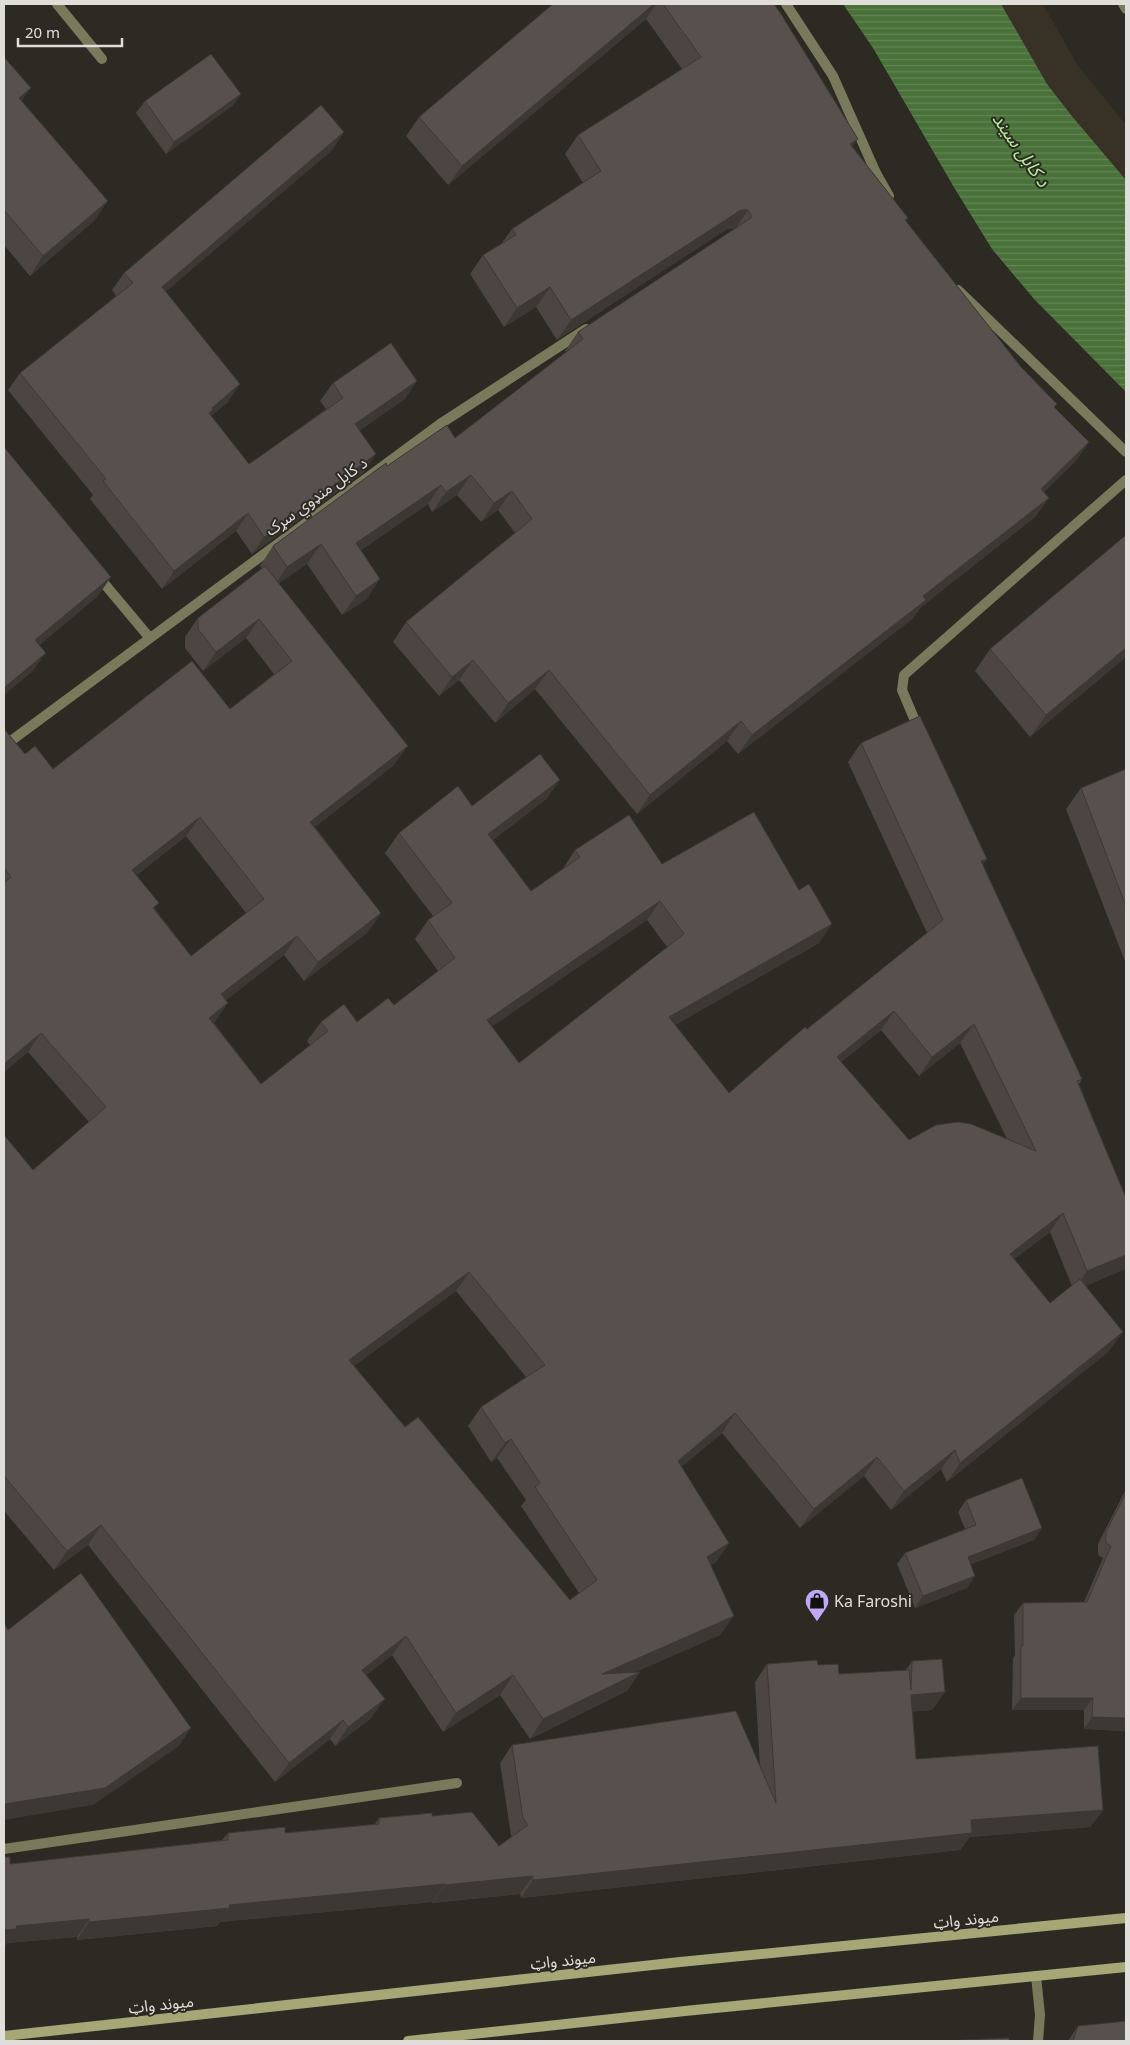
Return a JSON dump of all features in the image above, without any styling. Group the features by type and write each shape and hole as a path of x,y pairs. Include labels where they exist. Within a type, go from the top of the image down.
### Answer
{"main road":[{"name":"میوند واټ","path":"4,2036 661,1964 1126,1918"},
{"path":"408,2041 1126,1967"}],"street":[{"path":"56,4 102,58"},
{"path":"786,4 833,76 876,173 895,207"},
{"path":"1123,4 1126,9"},
{"path":"949,282 1126,452"},
{"name":"د کابل منډوي سړک","path":"4,746 149,637 440,424 598,321"},
{"path":"921,735 902,690 904,675 1126,480"},
{"path":"92,569 149,637"},
{"path":"4,1849 457,1783"},
{"path":"1036,1976 1040,2015 1038,2041"}],"shaded area":[{"path":"1001,4 1043,4 1077,64 1126,125 1126,180 1047,84"}],"water":[{"name":"د کابل سيند","path":"843,4 1001,4 1047,84 1126,180 1126,392 1034,299 992,249 873,48"}],"building":[{"path":"553,4 654,4 462,166 419,117"},
{"path":"663,4 774,4 858,139 850,144 908,218 905,220 1021,367 1057,404 1054,407 1089,442 1041,489 1049,498 923,596 926,600 752,735 741,721 650,795 549,670 508,703 473,660 452,677 406,622 532,519 512,491 494,503 471,475 446,492 441,485 356,543 380,579 356,596 321,544 287,567 273,546 386,463 387,466 447,425 455,438 583,339 578,332 751,218 748,210 741,210 571,320 550,287 517,308 483,255 516,235 512,229 601,171 578,135 701,57"},
{"path":"211,54 241,94 174,142 145,101"},
{"path":"4,57 31,88 19,98 108,201 43,256 4,210"},
{"path":"321,105 344,132 162,287 240,384 212,408 213,410 209,413 249,464 343,398 333,383 391,343 417,381 355,424 376,454 264,537 248,513 174,571 103,481 106,479 20,373 133,283 124,273"},
{"path":"4,447 111,577 35,640 46,653 4,688"},
{"path":"1126,535 1126,648 1046,715 990,649"},
{"path":"265,566 408,746 310,822 381,913 318,962 297,936 221,994 228,1003 209,1018 261,1084 328,1031 321,1022 344,1004 357,1022 388,998 394,1005 455,958 428,920 452,903 399,833 458,786 472,806 540,754 560,780 488,834 531,891 580,857 575,850 629,815 662,864 754,812 799,890 809,884 832,924 669,1017 729,1093 805,1027 807,1029 943,920 861,743 920,716 987,859 981,861 1082,1079 1077,1081 1126,1198 1126,1255 1087,1271 1063,1213 1010,1254 1050,1303 1080,1279 1123,1332 960,1463 955,1450 904,1491 877,1457 814,1509 735,1413 678,1461 729,1543 707,1557 734,1616 602,1674 640,1672 543,1719 513,1675 456,1713 406,1636 362,1670 385,1699 348,1727 343,1720 289,1763 101,1525 67,1551 4,1476 4,1135 33,1170 106,1107 41,1033 4,1064 4,883 11,877 4,868 4,729 25,754 35,746 53,769 192,661 230,709 292,661 259,619 216,652 198,629 198,618","holes":["200,817 264,899 191,956 153,908 159,903 132,870","660,901 684,934 519,1063 487,1020","894,1011 932,1057 974,1024 1036,1151 971,1124 958,1122 936,1125 909,1140 837,1057","469,1272 545,1365 481,1407 505,1443 511,1439 540,1483 535,1487 597,1580 570,1600 418,1417 405,1427 349,1360"]},
{"path":"1126,769 1126,906 1081,788"},
{"path":"1022,1478 1042,1528 968,1557 975,1576 923,1596 905,1553 976,1525 966,1500"},
{"path":"1126,1493 1126,1718 1092,1717 1093,1698 1021,1698 1023,1603 1087,1602 1111,1546 1106,1543 1106,1532"},
{"path":"81,1573 191,1728 105,1788 4,1804 4,1626 8,1630"},
{"path":"942,1659 945,1692 911,1695 916,1759 1098,1746 1103,1810 971,1820 972,1833 533,1880 533,1876 445,1884 229,1905 230,1908 89,1922 89,1919 16,1926 17,1929 4,1930 4,1857 10,1857 10,1864 228,1840 228,1833 285,1827 285,1833 379,1824 379,1818 432,1813 432,1816 472,1812 499,1846 528,1825 523,1818 512,1745 736,1711 776,1803 767,1664 817,1660 818,1665 838,1664 839,1674 909,1670 911,1690 912,1661"},
{"path":"1126,2021 1126,2041 1073,2041 1078,2026"},
{"path":"1009,2038 1009,2041 941,2041"}],"place":[{"name":"Ka Faroshi","path":"817,1622"}]}
